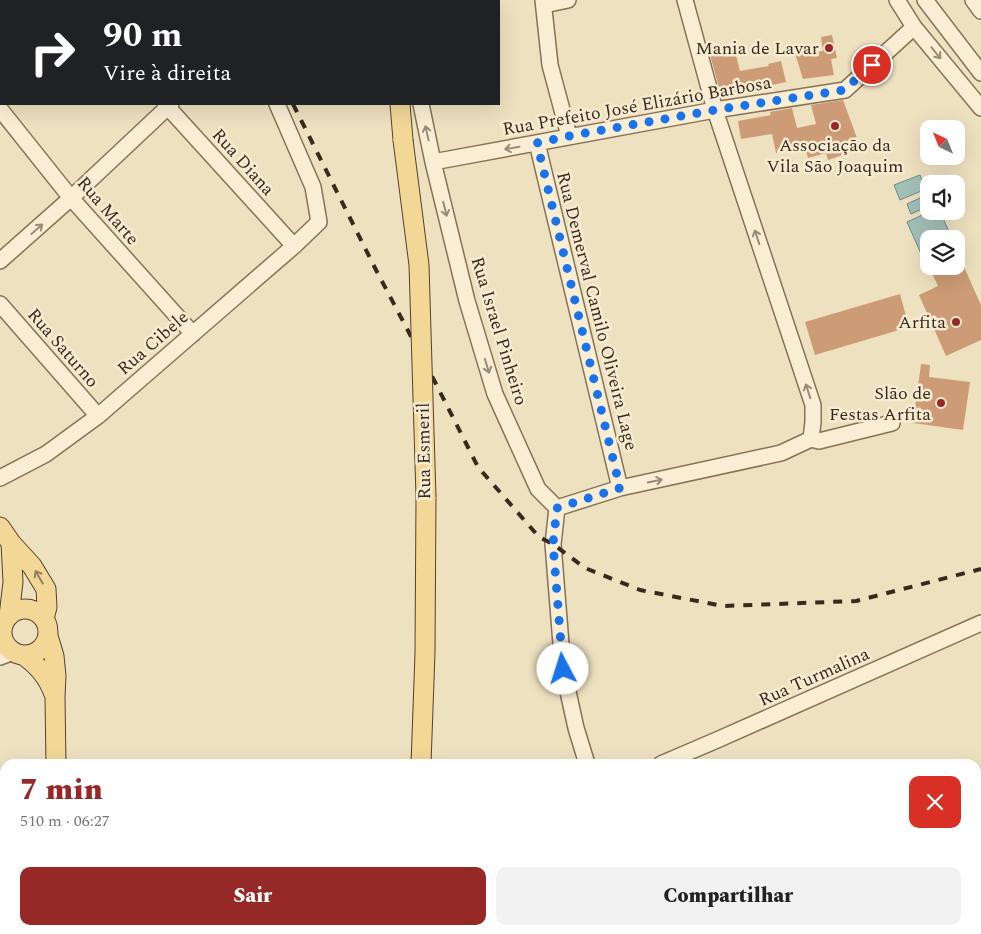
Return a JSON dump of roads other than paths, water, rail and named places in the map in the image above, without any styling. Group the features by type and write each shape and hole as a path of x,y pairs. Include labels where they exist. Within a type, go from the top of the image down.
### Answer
{"main road":[{"name":"Rua Esmeril","path":"400,105 419,265 426,497 425,653 421,759"},
{"path":"0,527 11,543 32,566 46,589 48,607 43,646 34,653 12,655"},
{"path":"11,543 13,582 2,635 5,645 12,655 34,663 43,673 55,697"},
{"path":"4,622 17,610 28,609 37,612 46,628 54,656 56,676 56,759"}],"street":[{"path":"568,0 544,2 550,65 569,136"},
{"path":"686,0 715,110 813,405 811,439"},
{"path":"897,0 914,27 981,108"},
{"path":"925,0 981,73"},
{"path":"973,0 981,11"},
{"name":"Rua Prefeito José Elizário Barbosa","path":"433,162 715,110 844,90 914,27"},
{"path":"0,261 71,198 168,105"},
{"name":"Rua Diana","path":"168,105 294,246"},
{"name":"Rua Cibele","path":"0,478 46,454 98,416 294,246 319,222 313,188 277,105"},
{"name":"Rua Israel Pinheiro","path":"421,105 467,301 495,394 538,489 557,508"},
{"name":"Rua Marte","path":"0,109 71,198 193,334"},
{"name":"Rua Demerval Camilo Oliveira Lage","path":"537,143 620,488"},
{"name":"Rua Saturno","path":"0,304 98,416"},
{"path":"585,759 576,728 563,669 553,544 557,508 620,488 781,453 811,439 819,441 892,423"},
{"name":"Rua Turmalina","path":"673,759 981,622"}],"water":[{"path":"920,175 920,192 900,200 894,185"},
{"path":"920,198 920,210 911,214 907,204"},
{"path":"920,216 920,220 944,220 948,230 920,230 920,251 907,222"}],"railway":[{"path":"294,105 478,467 539,537 553,544 585,568 640,590 723,606 856,601 981,569"}],"place":[{"name":"Mania de Lavar","path":"829,48"},
{"name":"Associação da Vila São Joaquim","path":"835,126"},
{"name":"Arfita","path":"956,322"},
{"name":"Slão de Festas Arfita","path":"941,403"}]}
